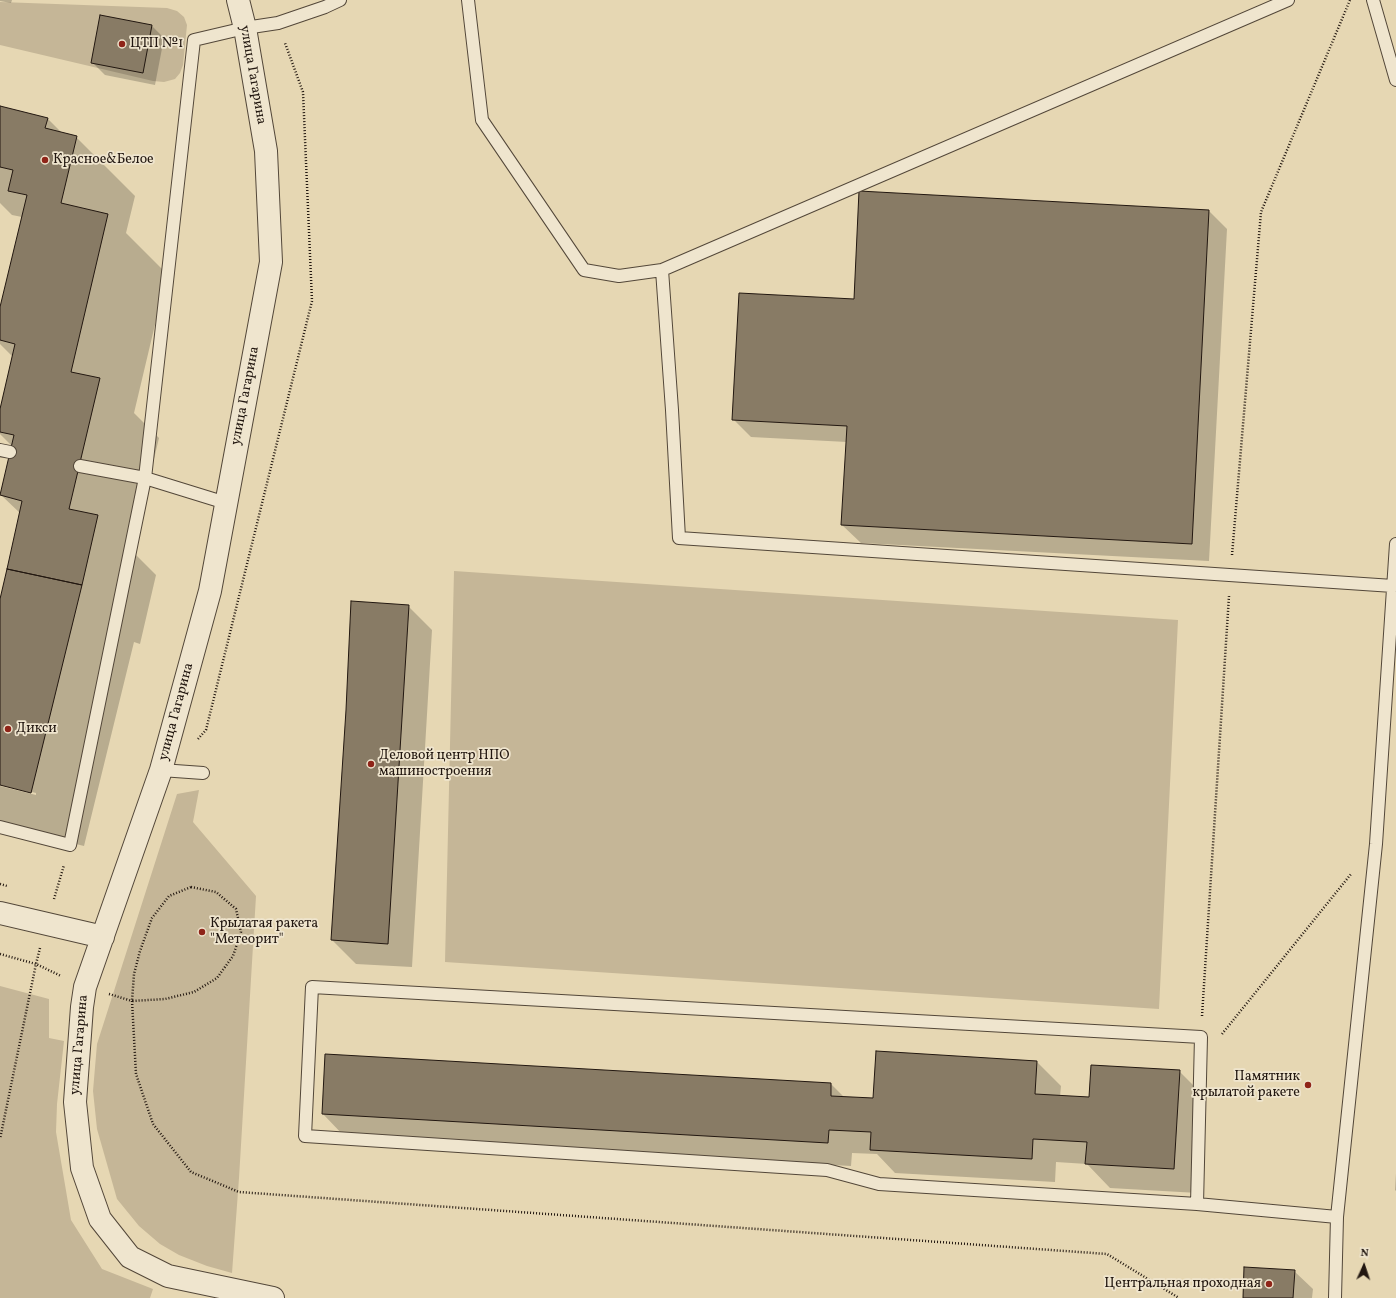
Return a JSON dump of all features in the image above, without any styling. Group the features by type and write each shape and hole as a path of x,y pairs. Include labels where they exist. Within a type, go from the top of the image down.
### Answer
{"street":[{"name":"улица Гагарина","path":"238,0 245,28 266,151 270,262 210,590 161,770 85,987 74,1102 82,1168 100,1219 130,1257 168,1276 273,1298"},
{"path":"0,913 103,937"}],"lane":[{"path":"0,827 70,845 145,478 194,40 245,28 278,23 326,7 340,0"},
{"path":"468,0 482,120 584,270 619,276 662,270 1288,0"},
{"path":"1373,0 1396,80"},
{"path":"662,270 679,538 1393,586"},
{"path":"80,466 145,478 226,503"},
{"path":"1335,1298 1337,1217 1376,844 1396,544"},
{"path":"161,770 203,773"},
{"path":"1197,1204 1201,1037 312,987 305,1136 827,1170 879,1184 1197,1204 1337,1217"}],"path":[{"path":"1201,1037 1230,576 1261,212 1350,0"},
{"path":"1200,1062 1351,874"},
{"path":"104,992 132,1001 165,999 194,992 217,978 233,956 241,932 236,909 216,892 197,888 191,887 169,896 152,918 140,951 134,974 132,1001 136,1074 153,1124 191,1172 239,1192 1108,1254 1179,1298"},
{"path":"0,954 36,964 0,1140"}],"shaded area":[{"path":"0,2 167,8 177,11 184,17 187,25 183,65 180,73 175,79 164,82 153,81 0,45"},
{"path":"454,571 1178,620 1159,1009 445,962"},
{"path":"199,790 193,822 256,896 232,1273 207,1266 179,1255 160,1244 139,1226 117,1199 97,1129 93,1091 97,1044 177,794"},
{"path":"0,986 49,999 49,1038 64,1041 57,1104 56,1132 71,1220 102,1269 153,1289 150,1298 0,1298"}],"building":[{"name":"ЦТП №1","path":"100,15 152,25 143,73 91,63"},
{"path":"0,106 48,118 45,128 77,136 61,203 108,214 71,372 100,378 69,509 98,515 82,585 7,569 22,501 0,495 14,435 0,432 0,409 15,344 0,340 0,307 27,195 8,191 13,170 0,167"},
{"path":"859,191 1209,210 1192,544 841,525 847,426 732,420 739,293 854,299"},
{"path":"7,569 82,585 31,793 0,785 0,599"},
{"name":"Деловой центр НПО машиностроения","path":"351,601 409,605 388,944 331,940 346,710"},
{"path":"876,1051 1037,1061 1035,1094 1089,1097 1091,1065 1180,1070 1174,1169 1085,1164 1087,1142 1033,1139 1032,1159 870,1150 871,1132 829,1130 828,1143 322,1114 325,1054 831,1083 831,1096 873,1098"},
{"name":"Центральная проходная","path":"1244,1267 1295,1270 1293,1298 1243,1298"}],"place":[{"name":"ЦТП №1","path":"122,44"},
{"name":"Красное&Белое","path":"45,160"},
{"name":"Дикси","path":"8,729"},
{"name":"Деловой центр НПО машиностроения","path":"371,764"},
{"name":"Крылатая ракета \"Метеорит\"","path":"202,932"},
{"name":"Памятник крылатой ракете","path":"1308,1085"},
{"name":"Центральная проходная","path":"1269,1284"}]}
